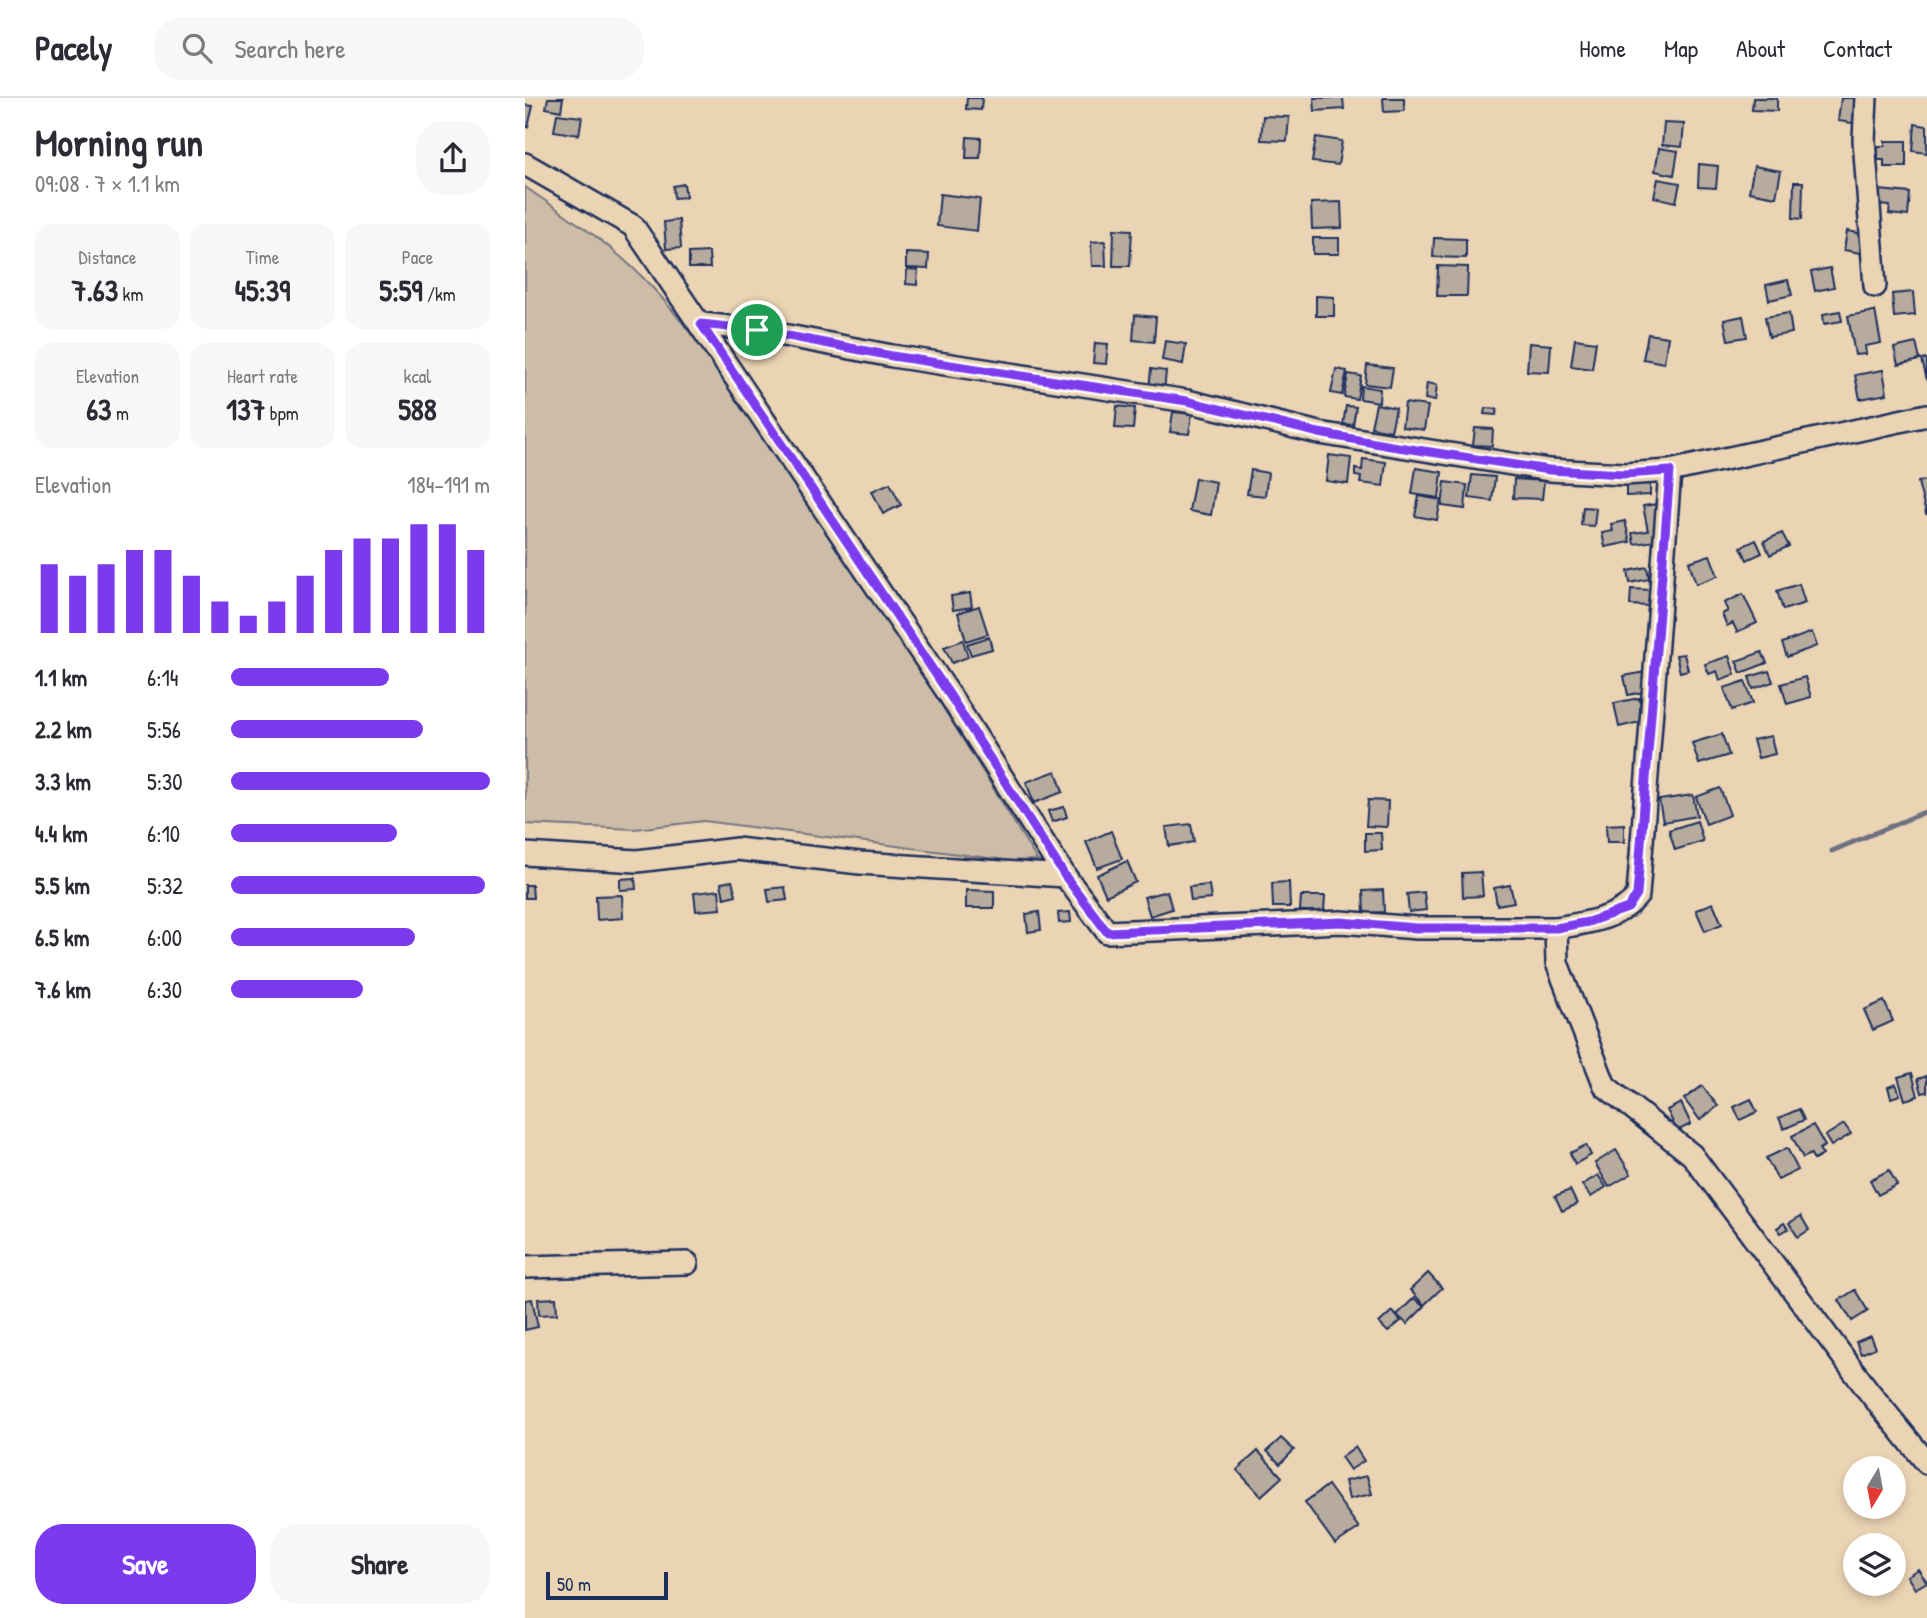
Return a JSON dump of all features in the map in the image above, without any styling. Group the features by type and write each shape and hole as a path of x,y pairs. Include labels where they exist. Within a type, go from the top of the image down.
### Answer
{"street":[{"path":"1866,98 1864,153 1875,286"},
{"path":"525,164 633,226 949,694 1065,876 1107,932 1341,922 1417,928 1556,928 1588,922 1628,908 1637,895 1670,471"},
{"path":"701,324 757,330 892,356 1187,401 1319,433 1549,470 1624,474 1670,471 1927,415"},
{"path":"525,854 637,861 737,849 860,863 1065,876"},
{"path":"1556,928 1557,964 1605,1086 1692,1155 1870,1393 1927,1463"},
{"path":"525,1267 687,1263"}],"shaded area":[{"path":"525,187 621,257 665,302 694,338 869,591 1037,860 1012,861 704,821 635,829 525,824"}],"building":[{"path":"548,98 563,98 561,111 546,108"},
{"path":"967,98 982,98 981,110 966,109"},
{"path":"1314,98 1343,98 1344,109 1315,111"},
{"path":"1383,98 1404,98 1404,111 1384,112"},
{"path":"1753,98 1777,98 1777,111 1752,110"},
{"path":"1841,98 1863,98 1860,124 1838,121"},
{"path":"525,105 533,106 528,127 525,127"},
{"path":"557,114 582,117 579,135 554,131"},
{"path":"1263,116 1289,117 1287,141 1261,140"},
{"path":"1664,123 1684,124 1682,147 1662,145"},
{"path":"1915,124 1927,126 1927,153 1913,151"},
{"path":"967,137 981,138 980,158 966,158"},
{"path":"1316,137 1342,141 1338,165 1312,162"},
{"path":"1885,141 1906,141 1906,167 1884,167 1884,160 1878,160 1878,146 1885,146"},
{"path":"1659,148 1678,151 1674,175 1655,171"},
{"path":"1699,164 1718,166 1716,188 1698,187"},
{"path":"1754,166 1781,171 1776,197 1749,192"},
{"path":"1658,179 1680,183 1676,202 1654,197"},
{"path":"1794,182 1803,182 1802,219 1793,218"},
{"path":"684,184 686,197 674,198 673,186"},
{"path":"1879,190 1910,193 1908,216 1889,214 1890,206 1878,205"},
{"path":"940,194 980,199 977,231 937,226"},
{"path":"1341,202 1342,228 1312,229 1311,203"},
{"path":"679,220 681,248 666,249 664,222"},
{"path":"1114,229 1132,230 1130,266 1113,266"},
{"path":"1847,231 1864,234 1860,253 1844,250"},
{"path":"1313,238 1339,238 1339,254 1313,254"},
{"path":"1434,238 1466,239 1466,258 1433,257"},
{"path":"1105,241 1106,266 1092,266 1091,242"},
{"path":"709,252 710,268 689,268 689,253"},
{"path":"906,253 929,254 928,269 906,268"},
{"path":"1438,266 1468,267 1467,296 1437,296"},
{"path":"1830,268 1834,287 1815,291 1811,272"},
{"path":"907,269 918,270 917,285 906,284"},
{"path":"1788,280 1792,295 1769,300 1766,285"},
{"path":"1913,292 1915,315 1894,317 1892,294"},
{"path":"1316,296 1334,297 1334,316 1316,316"},
{"path":"1840,311 1842,321 1824,324 1823,314"},
{"path":"1875,311 1881,343 1865,346 1866,354 1855,355 1848,316"},
{"path":"1789,313 1792,333 1769,337 1765,317"},
{"path":"1135,315 1156,317 1154,342 1133,340"},
{"path":"1743,316 1747,337 1728,340 1724,320"},
{"path":"1648,334 1668,337 1664,363 1643,359"},
{"path":"1575,339 1596,342 1592,369 1571,366"},
{"path":"1165,341 1186,344 1183,364 1162,360"},
{"path":"1095,343 1108,344 1106,364 1093,363"},
{"path":"1529,343 1551,345 1549,372 1527,371"},
{"path":"1916,343 1920,360 1898,365 1894,348"},
{"path":"1927,359 1927,380 1922,360"},
{"path":"1367,365 1393,368 1390,387 1365,384"},
{"path":"1151,369 1166,371 1164,392 1149,390"},
{"path":"1336,369 1347,371 1342,395 1331,393"},
{"path":"1883,370 1887,394 1860,399 1855,375"},
{"path":"1348,374 1361,376 1357,399 1344,397"},
{"path":"1427,383 1437,385 1435,401 1425,399"},
{"path":"1361,386 1380,389 1379,402 1360,399"},
{"path":"1405,403 1428,406 1424,430 1402,427"},
{"path":"1376,404 1396,408 1391,431 1371,427"},
{"path":"1117,406 1135,408 1133,429 1115,428"},
{"path":"1346,406 1356,407 1353,425 1343,424"},
{"path":"1485,408 1497,409 1496,415 1484,414"},
{"path":"1173,412 1192,414 1189,434 1170,432"},
{"path":"1475,428 1493,429 1492,446 1473,445"},
{"path":"1329,455 1351,458 1348,484 1326,481"},
{"path":"1363,459 1386,462 1383,486 1360,483 1361,477 1355,476 1355,469 1362,470"},
{"path":"1416,468 1442,472 1439,498 1412,494"},
{"path":"1251,470 1268,473 1265,496 1247,494"},
{"path":"1472,475 1495,477 1492,501 1469,498"},
{"path":"1195,478 1216,482 1211,515 1189,511"},
{"path":"1514,479 1544,481 1542,499 1513,498"},
{"path":"1927,480 1927,514 1926,514 1918,482"},
{"path":"1445,482 1467,485 1465,509 1442,506"},
{"path":"890,483 901,505 883,514 872,491"},
{"path":"1626,484 1650,484 1650,495 1626,496"},
{"path":"1419,496 1441,500 1437,520 1415,516"},
{"path":"1657,504 1663,540 1634,544 1632,533 1648,531 1643,506"},
{"path":"1583,507 1596,508 1594,526 1581,525"},
{"path":"1625,521 1630,542 1605,547 1602,533 1613,531 1611,524"},
{"path":"1782,533 1789,546 1770,555 1764,541"},
{"path":"1756,540 1762,553 1747,560 1741,547"},
{"path":"1710,555 1718,576 1696,584 1689,562"},
{"path":"1647,567 1649,579 1630,583 1628,571"},
{"path":"1799,584 1805,603 1783,610 1777,591"},
{"path":"1631,589 1650,590 1649,606 1630,605"},
{"path":"970,593 972,607 953,610 951,596"},
{"path":"1743,594 1757,623 1737,632 1733,623 1727,626 1722,614 1728,611 1724,603"},
{"path":"979,606 988,634 966,641 958,613"},
{"path":"1812,632 1817,646 1787,657 1782,643"},
{"path":"989,637 992,649 971,655 967,644"},
{"path":"963,640 968,657 952,663 944,647"},
{"path":"1762,652 1767,663 1741,673 1736,661"},
{"path":"1684,654 1688,670 1680,672 1676,655"},
{"path":"1729,656 1735,674 1720,680 1717,671 1709,674 1705,664"},
{"path":"1769,671 1773,682 1753,689 1749,677"},
{"path":"1645,672 1649,691 1628,695 1624,676"},
{"path":"1805,677 1811,697 1787,704 1781,684"},
{"path":"1745,681 1753,703 1732,710 1724,688"},
{"path":"1639,698 1644,721 1619,727 1614,703"},
{"path":"1722,734 1729,755 1699,764 1692,743"},
{"path":"1771,736 1775,754 1758,758 1753,740"},
{"path":"1056,771 1063,792 1034,803 1026,782"},
{"path":"1720,788 1730,815 1706,824 1696,797"},
{"path":"1693,795 1697,816 1663,822 1659,800"},
{"path":"1368,800 1388,801 1387,827 1366,826"},
{"path":"1064,807 1067,817 1052,822 1048,811"},
{"path":"1697,821 1703,841 1675,850 1669,830"},
{"path":"1191,824 1194,842 1169,846 1166,827"},
{"path":"1624,824 1624,842 1607,842 1606,825"},
{"path":"1111,831 1122,859 1097,868 1086,842"},
{"path":"1365,833 1381,833 1382,850 1365,851"},
{"path":"1127,861 1136,882 1106,896 1097,875"},
{"path":"1481,872 1483,896 1463,897 1462,873"},
{"path":"635,878 636,889 620,890 620,879"},
{"path":"732,881 736,895 724,898 721,883"},
{"path":"1289,882 1290,907 1273,907 1272,883"},
{"path":"525,885 532,885 533,898 525,898"},
{"path":"1209,885 1211,899 1191,901 1189,887"},
{"path":"1510,885 1514,902 1497,905 1494,888"},
{"path":"785,887 787,900 769,902 767,889"},
{"path":"719,890 721,909 696,911 694,893"},
{"path":"966,890 994,891 994,908 966,908"},
{"path":"1383,890 1384,912 1364,913 1363,891"},
{"path":"1167,891 1172,909 1150,916 1144,897"},
{"path":"1424,892 1426,910 1409,912 1407,894"},
{"path":"622,895 623,918 597,920 596,896"},
{"path":"1301,896 1325,896 1324,911 1300,911"},
{"path":"1713,903 1722,924 1705,931 1696,910"},
{"path":"1039,912 1041,930 1028,932 1026,914"},
{"path":"1070,912 1071,922 1059,923 1058,913"},
{"path":"1884,1001 1893,1021 1873,1030 1864,1010"},
{"path":"1912,1073 1918,1096 1905,1100 1898,1077"},
{"path":"1927,1076 1927,1092 1922,1093 1918,1079"},
{"path":"1896,1084 1900,1095 1891,1098 1888,1087"},
{"path":"1702,1086 1718,1106 1700,1120 1684,1099"},
{"path":"1751,1099 1757,1112 1740,1120 1734,1107"},
{"path":"1681,1103 1691,1124 1677,1131 1667,1110"},
{"path":"1799,1109 1804,1120 1784,1129 1779,1118"},
{"path":"1844,1124 1851,1134 1831,1146 1825,1136"},
{"path":"1813,1125 1825,1146 1819,1149 1823,1155 1814,1160 1811,1154 1803,1158 1792,1136"},
{"path":"1586,1145 1591,1155 1575,1164 1570,1153"},
{"path":"1787,1148 1798,1170 1778,1180 1766,1158"},
{"path":"1616,1150 1631,1174 1609,1187 1595,1163"},
{"path":"1889,1170 1897,1185 1878,1195 1870,1180"},
{"path":"1598,1175 1606,1187 1591,1197 1582,1185"},
{"path":"1570,1190 1577,1204 1562,1211 1555,1196"},
{"path":"1801,1216 1809,1230 1798,1237 1789,1223"},
{"path":"1784,1223 1788,1229 1781,1233 1777,1228"},
{"path":"1428,1273 1442,1288 1424,1305 1410,1290"},
{"path":"1855,1290 1868,1311 1852,1321 1839,1300"},
{"path":"556,1298 557,1314 539,1315 538,1299"},
{"path":"1414,1298 1424,1307 1407,1324 1397,1315"},
{"path":"532,1299 538,1327 525,1330 525,1300"},
{"path":"1392,1311 1401,1321 1388,1332 1379,1323"},
{"path":"1870,1336 1875,1348 1861,1354 1856,1342"},
{"path":"1281,1438 1294,1450 1280,1464 1267,1451"},
{"path":"1355,1447 1364,1461 1350,1470 1341,1457"},
{"path":"1258,1451 1282,1477 1261,1496 1237,1470"},
{"path":"1367,1476 1372,1494 1349,1499 1345,1481"},
{"path":"1328,1485 1359,1528 1335,1544 1305,1502"},
{"path":"1918,1569 1927,1582 1915,1589 1907,1576"}],"waterway":[{"path":"1832,851 1927,811"}],"route":[{"path":"701,324 757,330 892,356 1187,401 1319,433 1391,446 1549,470 1624,474 1670,471 1668,526 1657,615 1656,682 1643,853 1637,895 1628,908 1588,922 1556,928 1417,928 1341,922 1107,932 1065,876 949,694 701,324"}]}
